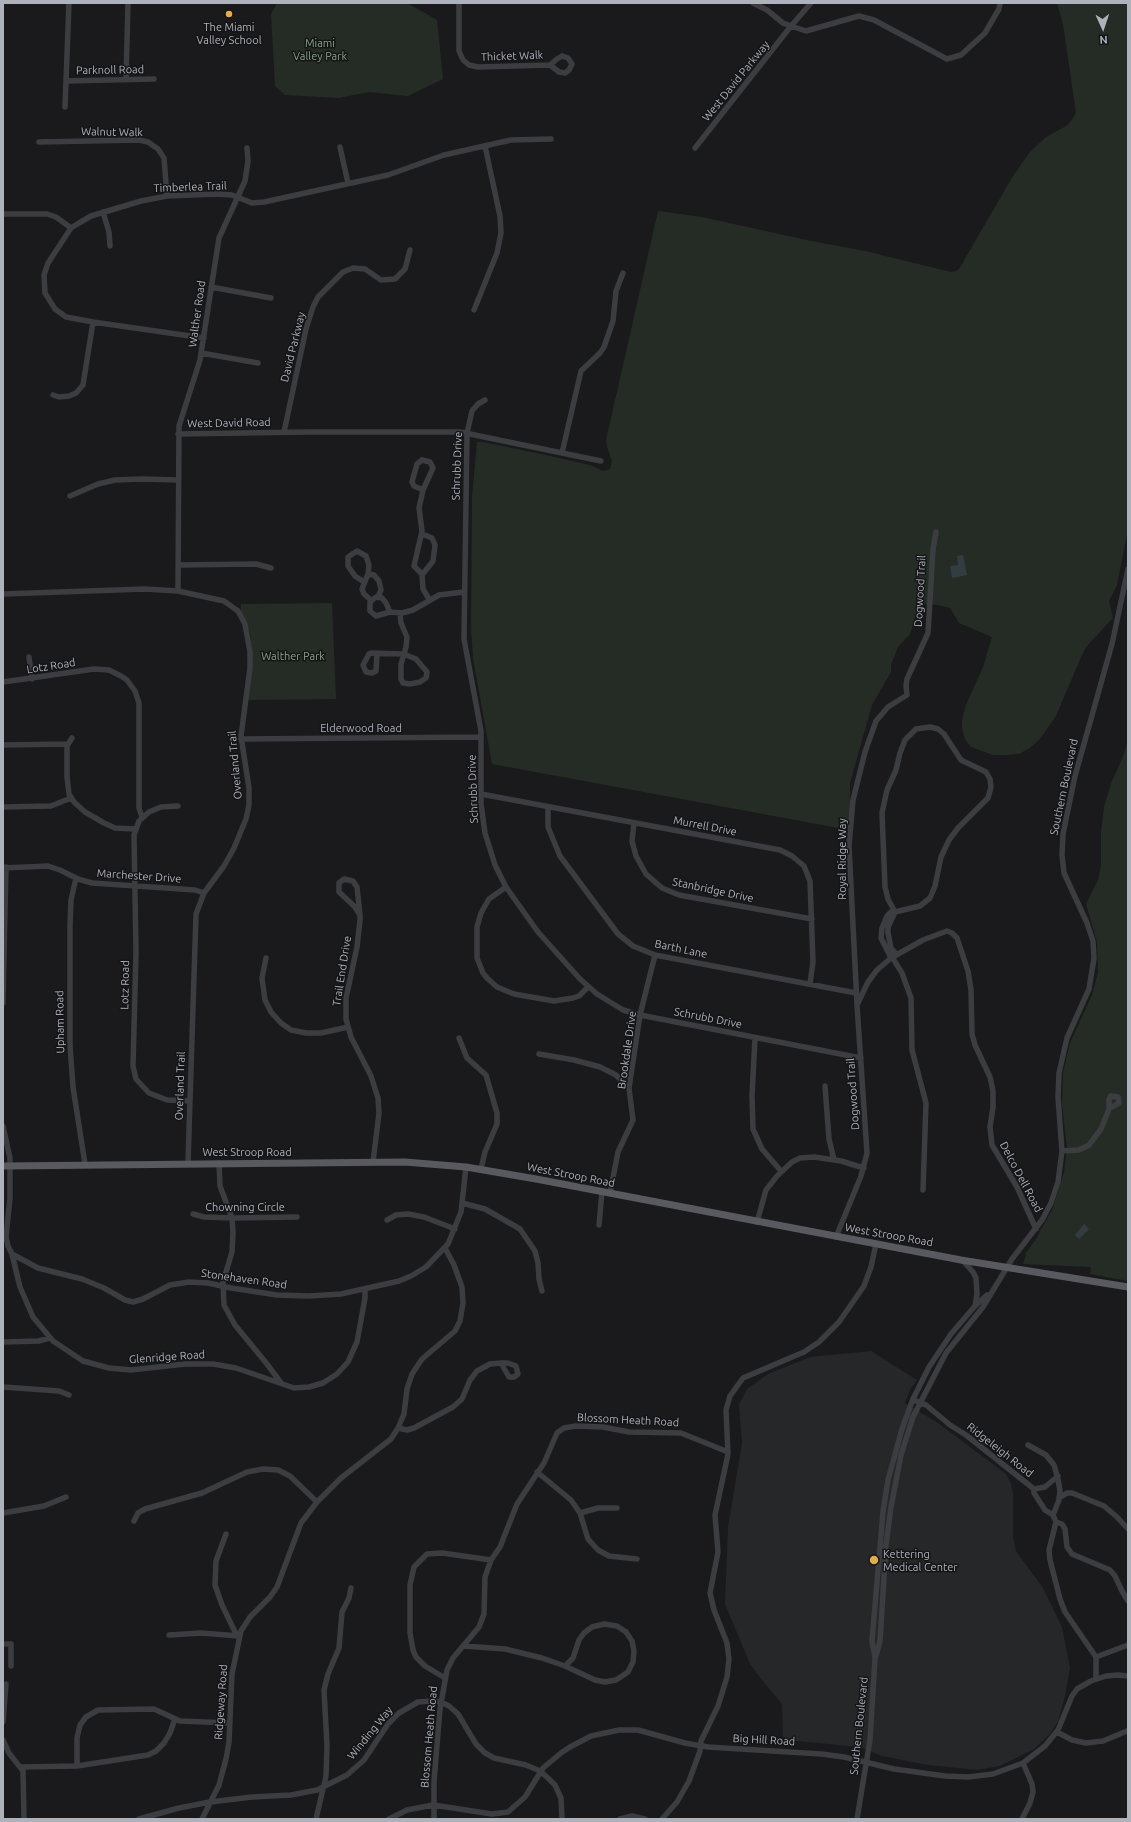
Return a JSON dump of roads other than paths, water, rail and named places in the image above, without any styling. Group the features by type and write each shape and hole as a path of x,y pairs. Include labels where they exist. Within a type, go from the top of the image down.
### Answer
{"main road":[{"name":"West Stroop Road","path":"7,1166 85,1164 405,1162 466,1167 961,1260 1128,1287"}],"street":[{"path":"65,107 69,3"},
{"path":"126,79 128,3"},
{"name":"Thicket Walk","path":"459,3 459,51 463,60 469,65 478,68 550,65"},
{"path":"753,3 761,6 783,23 806,31 859,16 874,20 948,59 961,55 985,33 999,8 1000,3"},
{"name":"West David Parkway","path":"695,148 791,26 811,3"},
{"name":"Parknoll Road","path":"66,81 154,79"},
{"name":"Timberlea Trail","path":"204,338 72,319 60,314 50,303 45,293 44,282 46,268 71,228 85,218 141,201 167,196 227,194 252,203 264,202 388,175 444,155 485,146 519,139 551,139"},
{"name":"Walnut Walk","path":"39,142 139,140 148,142 158,149 164,158 167,196"},
{"path":"474,310 498,253 501,232 500,216 485,146"},
{"path":"340,147 348,184"},
{"name":"Walther Road","path":"178,434 180,419 198,369 202,353 219,238 239,198 246,175 247,148"},
{"path":"103,212 109,232 110,246"},
{"path":"3,214 47,214 71,228"},
{"name":"David Parkway","path":"284,432 306,329 318,297 343,272 353,268 365,269 381,280 395,279 405,269 410,250"},
{"path":"562,453 581,371 600,353 604,347 613,321 616,291 623,273"},
{"path":"211,287 271,298"},
{"path":"53,395 59,397 69,396 76,393 83,385 93,322"},
{"path":"202,353 258,363"},
{"name":"Schrubb Drive","path":"485,400 478,404 472,411 467,433 464,592 465,645 478,709 481,737 481,794 487,844 506,888 538,932 588,987 623,1010 640,1015 861,1058"},
{"name":"West David Road","path":"178,591 178,434 448,431 467,433 601,461"},
{"path":"423,490 414,486 412,482 417,464 424,460 430,462 433,468 423,490 419,505 422,534 414,566 422,574 423,586 429,599"},
{"path":"70,496 108,481 141,479 178,480"},
{"name":"Dogwood Trail","path":"907,695 907,679 928,633 933,549 936,532"},
{"path":"422,534 432,538 435,542 433,561 422,574"},
{"path":"364,582 355,576 350,570 347,562 350,555 357,551 364,554 370,565 362,591 371,600"},
{"path":"178,565 256,564 271,568"},
{"name":"Southern Boulevard","path":"857,1819 871,1724 875,1659 880,1641 886,1545 891,1507 901,1455 913,1417 946,1353 983,1306 990,1292 1047,1213 1055,1193 1060,1172 1062,1151 1058,1097 1061,1060 1067,1038 1089,989 1094,958 1093,942 1087,923 1064,873 1062,855 1063,834 1075,776 1113,637 1128,570"},
{"path":"368,574 374,576 379,581 381,590 378,597"},
{"path":"3,594 145,590 178,591"},
{"name":"Overland Trail","path":"178,591 224,601 234,606 242,618 248,635 250,659 249,676 241,725 241,739 249,788 249,805 246,819 230,856 204,893 198,906 195,920 188,1163"},
{"path":"371,600 369,608 372,614 379,616 390,612 400,614 413,610 429,599 446,593 464,592"},
{"path":"371,600 378,597 384,599 390,612"},
{"path":"377,654 404,654 413,656 426,672 427,676 424,680 410,684 402,681 400,670 404,654 407,637 401,623 400,614"},
{"path":"29,657 32,679"},
{"name":"Lotz Road","path":"3,682 99,669 109,670 121,676 132,687 139,707 139,808 142,817"},
{"name":"Royal Ridge Way","path":"856,993 850,846 853,800 865,752 876,721 888,707 907,695"},
{"path":"895,912 888,899 884,872 882,824 886,797 896,770 900,753 906,740 913,732 920,728 934,727 944,734 961,760 986,772 991,783 991,792 988,798 958,828 950,840 941,857 936,886 930,898 920,906 895,912 882,928 881,936 902,973 911,998 912,1050 926,1103 923,1190"},
{"name":"Elderwood Road","path":"241,739 481,737"},
{"path":"72,738 68,744 67,777 71,798 80,808 115,828 135,829 142,817 157,808 178,806"},
{"path":"3,745 68,744"},
{"name":"Murrell Drive","path":"481,794 787,853 800,862 808,876 812,919 813,962 810,984"},
{"path":"3,808 51,806 71,798"},
{"name":"Barth Lane","path":"548,807 550,833 566,866 618,934 633,946 655,955 856,993"},
{"name":"Stanbridge Drive","path":"634,823 632,841 636,856 646,874 662,888 680,895 812,919"},
{"name":"Lotz Road","path":"135,829 134,886 136,953 133,1066 140,1085 153,1096 167,1100 190,1101"},
{"name":"Marchester Drive","path":"5,868 48,866 92,883 195,890 204,893"},
{"path":"3,1003 5,868"},
{"name":"Upham Road","path":"76,878 71,900 70,919 70,1045 73,1088 85,1164"},
{"name":"Trail End Drive","path":"360,917 354,906 339,892 339,883 344,879 350,879 355,883 360,917 356,948 346,998 346,1019 356,1046 378,1094 379,1113 373,1162"},
{"path":"506,888 496,892 489,899 481,913 478,923 476,940 477,958 487,978 497,987 514,994 554,1001 579,996 588,987"},
{"path":"887,920 888,937 892,954"},
{"name":"Dogwood Trail","path":"836,1237 864,1168 866,1152 857,1005 868,982 892,954 946,931"},
{"name":"Delco Dell Road","path":"946,931 952,933 956,938 970,980 972,1034 975,1045 990,1077 993,1091 990,1133 992,1145 1017,1187 1036,1229"},
{"path":"881,936 888,937"},
{"name":"Brookdale Drive","path":"610,1193 618,1152 633,1120 629,1088 640,1015 655,955"},
{"path":"266,958 262,971 264,993 269,1009 281,1023 291,1030 306,1033 321,1033 348,1026"},
{"path":"856,993 857,1005"},
{"path":"459,1038 467,1058 486,1075 497,1113 497,1124 485,1152 481,1169"},
{"path":"755,1038 752,1096 753,1129 762,1149 781,1171"},
{"path":"539,1054 574,1060 600,1067 616,1075 629,1088"},
{"path":"825,1086 829,1139 834,1160"},
{"path":"1062,1151 1079,1150 1089,1145 1101,1129 1109,1109"},
{"path":"3,1126 9,1149 7,1166 10,1198 5,1246 12,1254"},
{"path":"757,1222 766,1190 781,1171 792,1162 800,1158 814,1157 834,1160 864,1168"},
{"path":"218,1163 220,1186 232,1218 233,1244 230,1262 223,1282 224,1305 230,1319 281,1383"},
{"path":"445,1248 455,1229 462,1203 466,1167"},
{"path":"599,1225 602,1192"},
{"path":"462,1203 485,1209 520,1229 535,1251 542,1291"},
{"name":"Chowning Circle","path":"193,1214 204,1217 232,1218 297,1217"},
{"path":"387,1220 396,1215 408,1214 424,1217 455,1229"},
{"path":"662,1819 684,1792 698,1758 701,1741 721,1700 728,1667 727,1643 714,1610 710,1593 718,1552 714,1515 723,1482 728,1452 726,1410 732,1391 743,1378 794,1357 812,1346 839,1322 864,1286 871,1267 876,1244"},
{"name":"Stonehaven Road","path":"12,1254 38,1268 95,1284 128,1301 138,1301 162,1288 179,1283 196,1282 256,1292 297,1296 324,1296 365,1290 390,1284 411,1276 426,1267 445,1248"},
{"name":"Ridgeway Road","path":"202,1819 223,1774 229,1742 230,1683 238,1636 244,1624 273,1593 299,1528 318,1502 351,1469 387,1443 398,1428 404,1414 407,1389 412,1374 422,1359 455,1331 461,1317 463,1304 462,1287 454,1265 445,1248"},
{"name":"Glenridge Road","path":"12,1254 16,1274 25,1301 33,1317 49,1338 60,1347 83,1361 109,1368 131,1370 174,1364 213,1364 236,1368 294,1388 316,1386 330,1379 343,1369 355,1349 365,1298 365,1290"},
{"path":"961,1260 973,1272 976,1278 977,1294 975,1306"},
{"name":"Southern Boulevard","path":"875,1659 872,1641 883,1512 895,1453 913,1400 929,1367 941,1349 975,1306 990,1292"},
{"path":"3,1342 39,1341 49,1338"},
{"path":"398,1428 406,1430 414,1428 453,1407 462,1399 470,1380 477,1371 490,1364 501,1363"},
{"path":"3,1387 53,1390 69,1395"},
{"name":"Ridgeleigh Road","path":"913,1400 920,1402 1034,1489 1045,1487 1058,1476"},
{"name":"Blossom Heath Road","path":"434,1819 433,1805 440,1702 444,1678 452,1658 475,1633 482,1620 485,1606 485,1577 491,1560 500,1547 517,1504 544,1463 557,1433 568,1427 595,1426 629,1432 681,1433 728,1452"},
{"path":"1028,1445 1042,1453 1050,1460 1058,1476 1060,1486 1059,1498 1053,1515"},
{"path":"134,1521 138,1514 145,1508 175,1502 202,1493 247,1472 262,1469 278,1470 290,1476 318,1502"},
{"path":"537,1472 566,1494 580,1513 588,1539 598,1550 609,1556 637,1559"},
{"path":"1034,1489 1034,1493 1045,1510 1053,1515 1056,1522 1049,1554 1060,1599 1070,1620 1096,1657 1096,1679"},
{"path":"1059,1498 1067,1493 1072,1493 1107,1508 1128,1529"},
{"path":"3,1513 44,1506 66,1497"},
{"path":"580,1513 598,1508 617,1508"},
{"path":"1056,1522 1062,1524 1065,1529 1066,1543 1072,1554 1110,1570 1115,1576 1128,1601"},
{"path":"226,1534 216,1561 215,1585 222,1605 238,1636"},
{"path":"444,1678 425,1666 416,1657 413,1650 410,1633 410,1585 414,1567 427,1554 442,1552 491,1560"},
{"path":"316,1819 324,1787 327,1756 324,1690 328,1674 339,1648 342,1612 349,1598 351,1588"},
{"path":"464,1646 505,1650 542,1658 565,1666 595,1680 605,1682 616,1680 628,1672 633,1662 634,1651 632,1641 626,1632 617,1626 604,1624 592,1627 582,1636 574,1658 565,1666"},
{"path":"169,1635 201,1633 238,1636"},
{"path":"3,1644 11,1644 12,1666"},
{"path":"1096,1657 1128,1645"},
{"name":"Big Hill Road","path":"389,1819 407,1810 433,1805 480,1813 503,1813 520,1803 540,1771 570,1747 591,1736 611,1730 638,1730 700,1746 844,1757 919,1772 968,1777 998,1773 1023,1763 1045,1746 1057,1732 1074,1692 1081,1686 1096,1679 1113,1675 1128,1676"},
{"path":"3,1722 6,1684"},
{"name":"Winding Way","path":"139,1819 179,1808 210,1802 296,1794 310,1792 324,1787 347,1775 364,1760 388,1724 399,1712 418,1702 440,1702"},
{"path":"440,1702 458,1714 476,1744 485,1753 494,1758 526,1765 540,1771 549,1779 558,1791 562,1805 562,1819"},
{"path":"77,1766 78,1731 86,1717 95,1711 103,1709 154,1709 175,1719 187,1722 230,1723"},
{"path":"22,1767 77,1766 153,1752 160,1748 168,1738 175,1719"},
{"path":"1057,1732 1072,1740 1086,1743 1103,1741 1127,1731"},
{"path":"3,1740 9,1753 22,1767 24,1775 24,1819"},
{"path":"1022,1819 1033,1792 1032,1784 1023,1763"},
{"path":"620,1819 632,1816 644,1819"}],"place":[{"name":"The Miami Valley School","path":"229,14"},
{"name":"Kettering Medical Center","path":"874,1560"}],"park label":[{"name":"Miami Valley Park","path":"320,49"},
{"name":"Walther Park","path":"293,656"}]}
